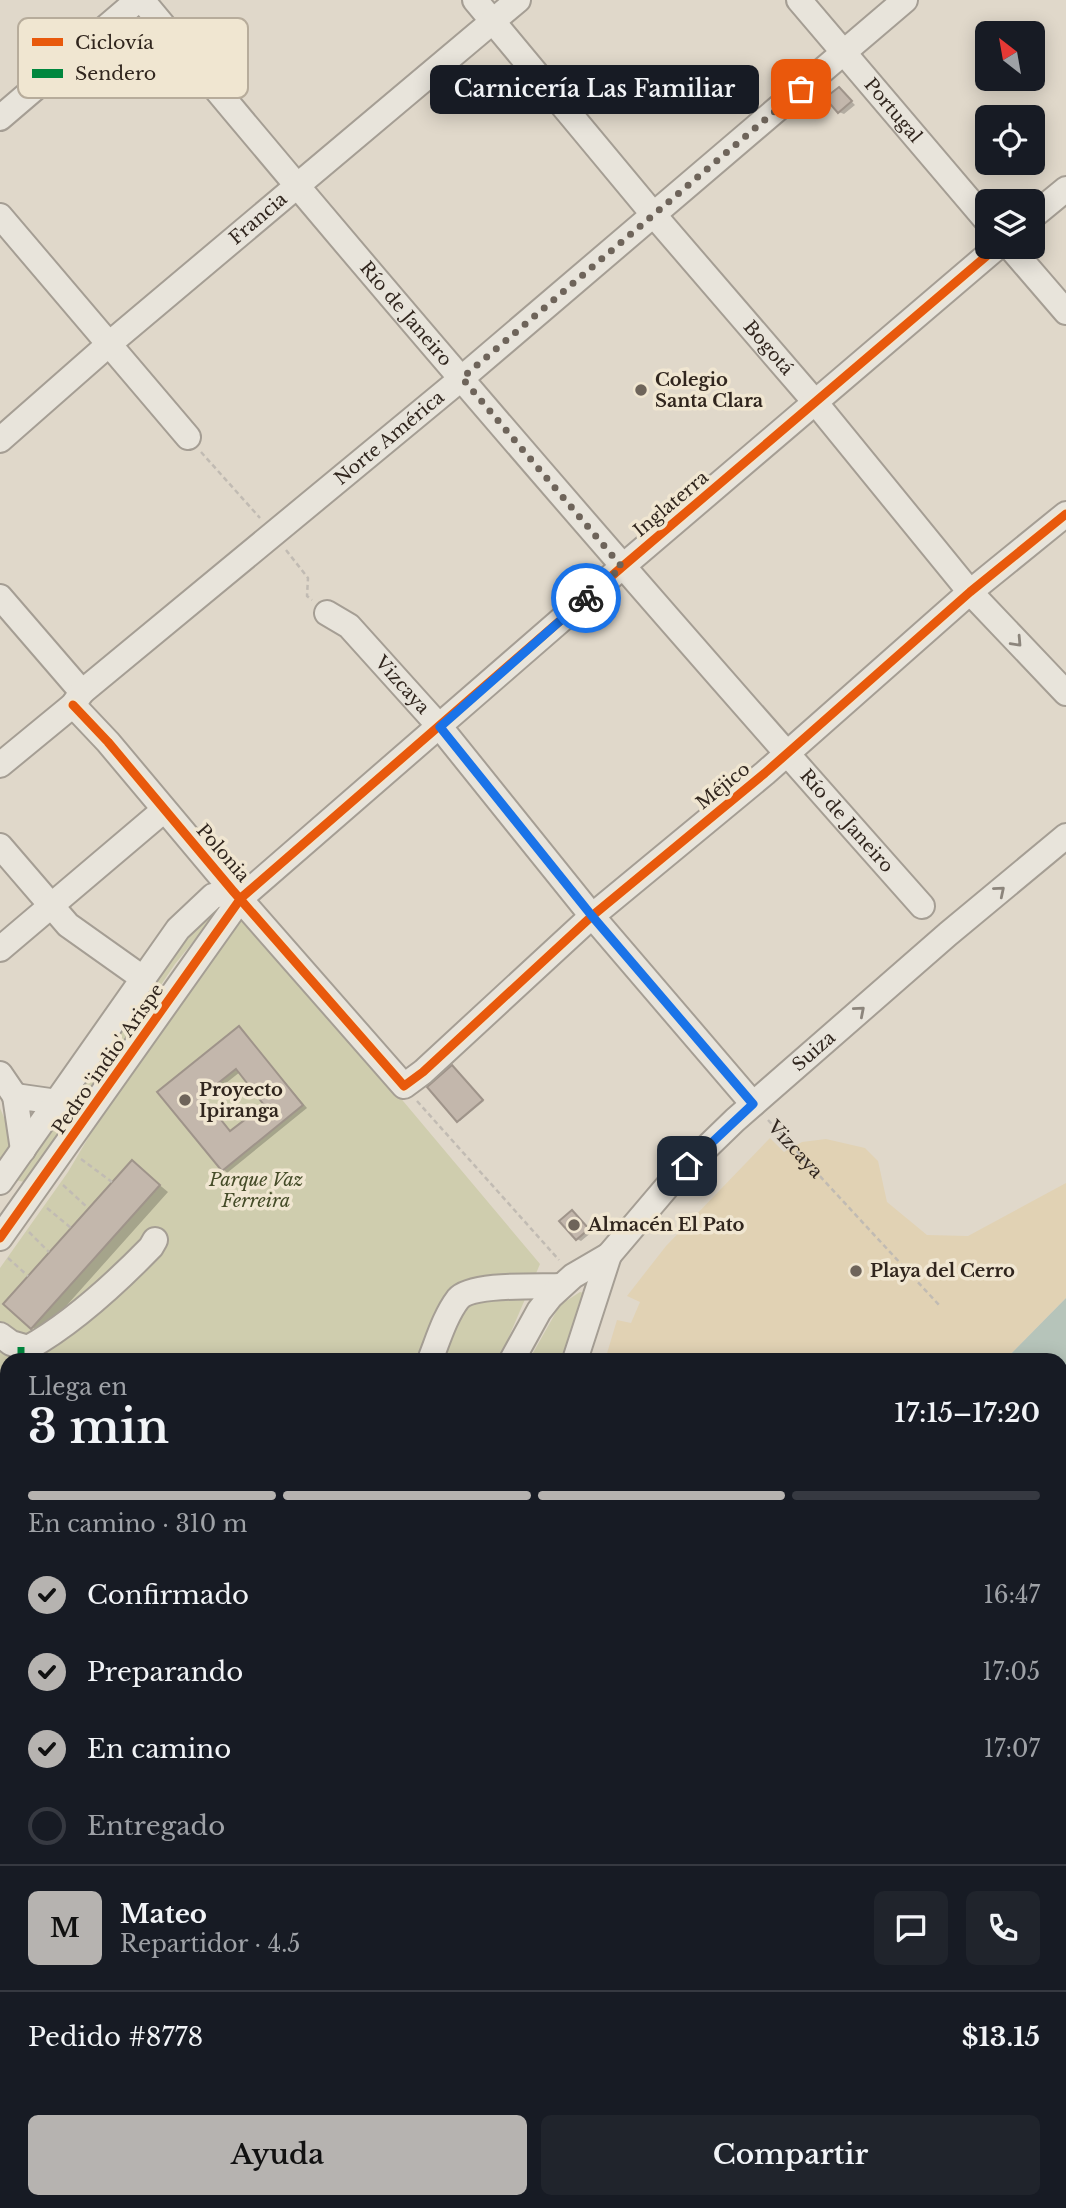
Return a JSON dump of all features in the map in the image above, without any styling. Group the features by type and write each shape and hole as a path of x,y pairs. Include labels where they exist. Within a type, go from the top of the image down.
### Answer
{"street":[{"path":"119,18 140,0"},
{"name":"Río de Janeiro","path":"140,0 155,18"},
{"name":"Bogotá","path":"475,0 653,214 815,402 970,592 1066,694"},
{"name":"Francia","path":"0,440 108,345 518,0"},
{"name":"Portugal","path":"799,0 975,206"},
{"name":"Norte América","path":"2,759 78,699 462,378 905,0"},
{"path":"0,118 24,98"},
{"name":"Río de Janeiro","path":"223,98 622,567 922,906"},
{"path":"1045,206 1066,189"},
{"path":"0,216 188,437"},
{"name":"Inglaterra","path":"237,894 440,727 622,567 983,259"},
{"path":"1020,259 1066,312"},
{"name":"Méjico","path":"404,1086 423,1072 592,916 787,754 970,592 1066,514"},
{"name":"Polonia","path":"0,597 108,742 164,810 404,1086"},
{"name":"Vizcaya","path":"327,613 349,626 440,727 592,916 753,1104"},
{"path":"0,949 164,810"},
{"name":"Suiza","path":"567,1281 610,1255 671,1182 753,1104 1066,835"},
{"path":"0,846 68,925 144,979"},
{"name":"Pedro 'indio' Arispe","path":"23,1204 0,1184 23,1150 178,929 213,896 237,894"},
{"name":"Pedro 'indio' Arispe","path":"0,1238 237,894"},
{"path":"0,1074 15,1096 23,1150"},
{"path":"15,1096 57,1102"},
{"path":"0,1335 11,1343 27,1348 44,1339 113,1283 155,1240"},
{"path":"577,1353 610,1255"},
{"path":"433,1353 460,1297 476,1290 567,1281"},
{"path":"516,1353 538,1311 567,1281"}],"path":[{"path":"404,1086 567,1281"},
{"path":"64,1147 112,1182"},
{"path":"48,1171 89,1208"},
{"path":"23,1204 71,1228"},
{"path":"23,1204 49,1252"},
{"path":"0,1251 28,1276"}],"green space":[{"path":"209,915 212,917 210,921 175,964 70,1121 24,1182 16,1180 172,950"},
{"name":"Parque Vaz Ferreira","path":"244,919 393,1089 540,1264 502,1353 0,1353 0,1268 68,1172 114,1094 237,922"},
{"path":"0,1108 18,1151 0,1177"},
{"path":"580,1292 584,1293 569,1353 533,1353 560,1305"}],"sand":[{"name":"Playa del Cerro","path":"770,1138 784,1152 802,1142 826,1139 865,1148 878,1161 887,1202 927,1235 968,1236 1066,1183 1066,1298 1012,1353 607,1353 617,1320 631,1323 640,1302 627,1296 666,1246"}],"shaded area":[{"path":"1066,1298 1066,1353 1012,1353"}],"building":[{"path":"839,87 852,101 838,113 825,98"},
{"name":"Proyecto Ipiranga","path":"239,1026 303,1105 222,1171 157,1092","holes":["236,1069 264,1105 230,1131 202,1096"]},
{"path":"452,1065 483,1100 457,1122 427,1087"},
{"path":"132,1160 160,1185 31,1329 3,1304"},
{"name":"Almacén El Pato","path":"572,1210 589,1229 576,1240 559,1221"}],"marked path":[{"path":"21,1347 21,1353"}],"cycle path":[{"path":"0,1238 241,898 622,567 983,259"},
{"path":"73,705 108,742 233,891 404,1086 423,1072 592,916 765,773 970,592 1066,514"}],"way so far":[{"path":"586,598 622,567 462,378 801,89"}],"place":[{"name":"Carnicería Las Familiar","path":"801,89"},
{"name":"Colegio Santa Clara","path":"641,390"},
{"name":"Proyecto Ipiranga","path":"185,1100"},
{"name":"Almacén El Pato","path":"574,1225"},
{"name":"Playa del Cerro","path":"856,1271"}],"route":[{"path":"586,598 440,727 592,916 753,1104 687,1166"}]}
